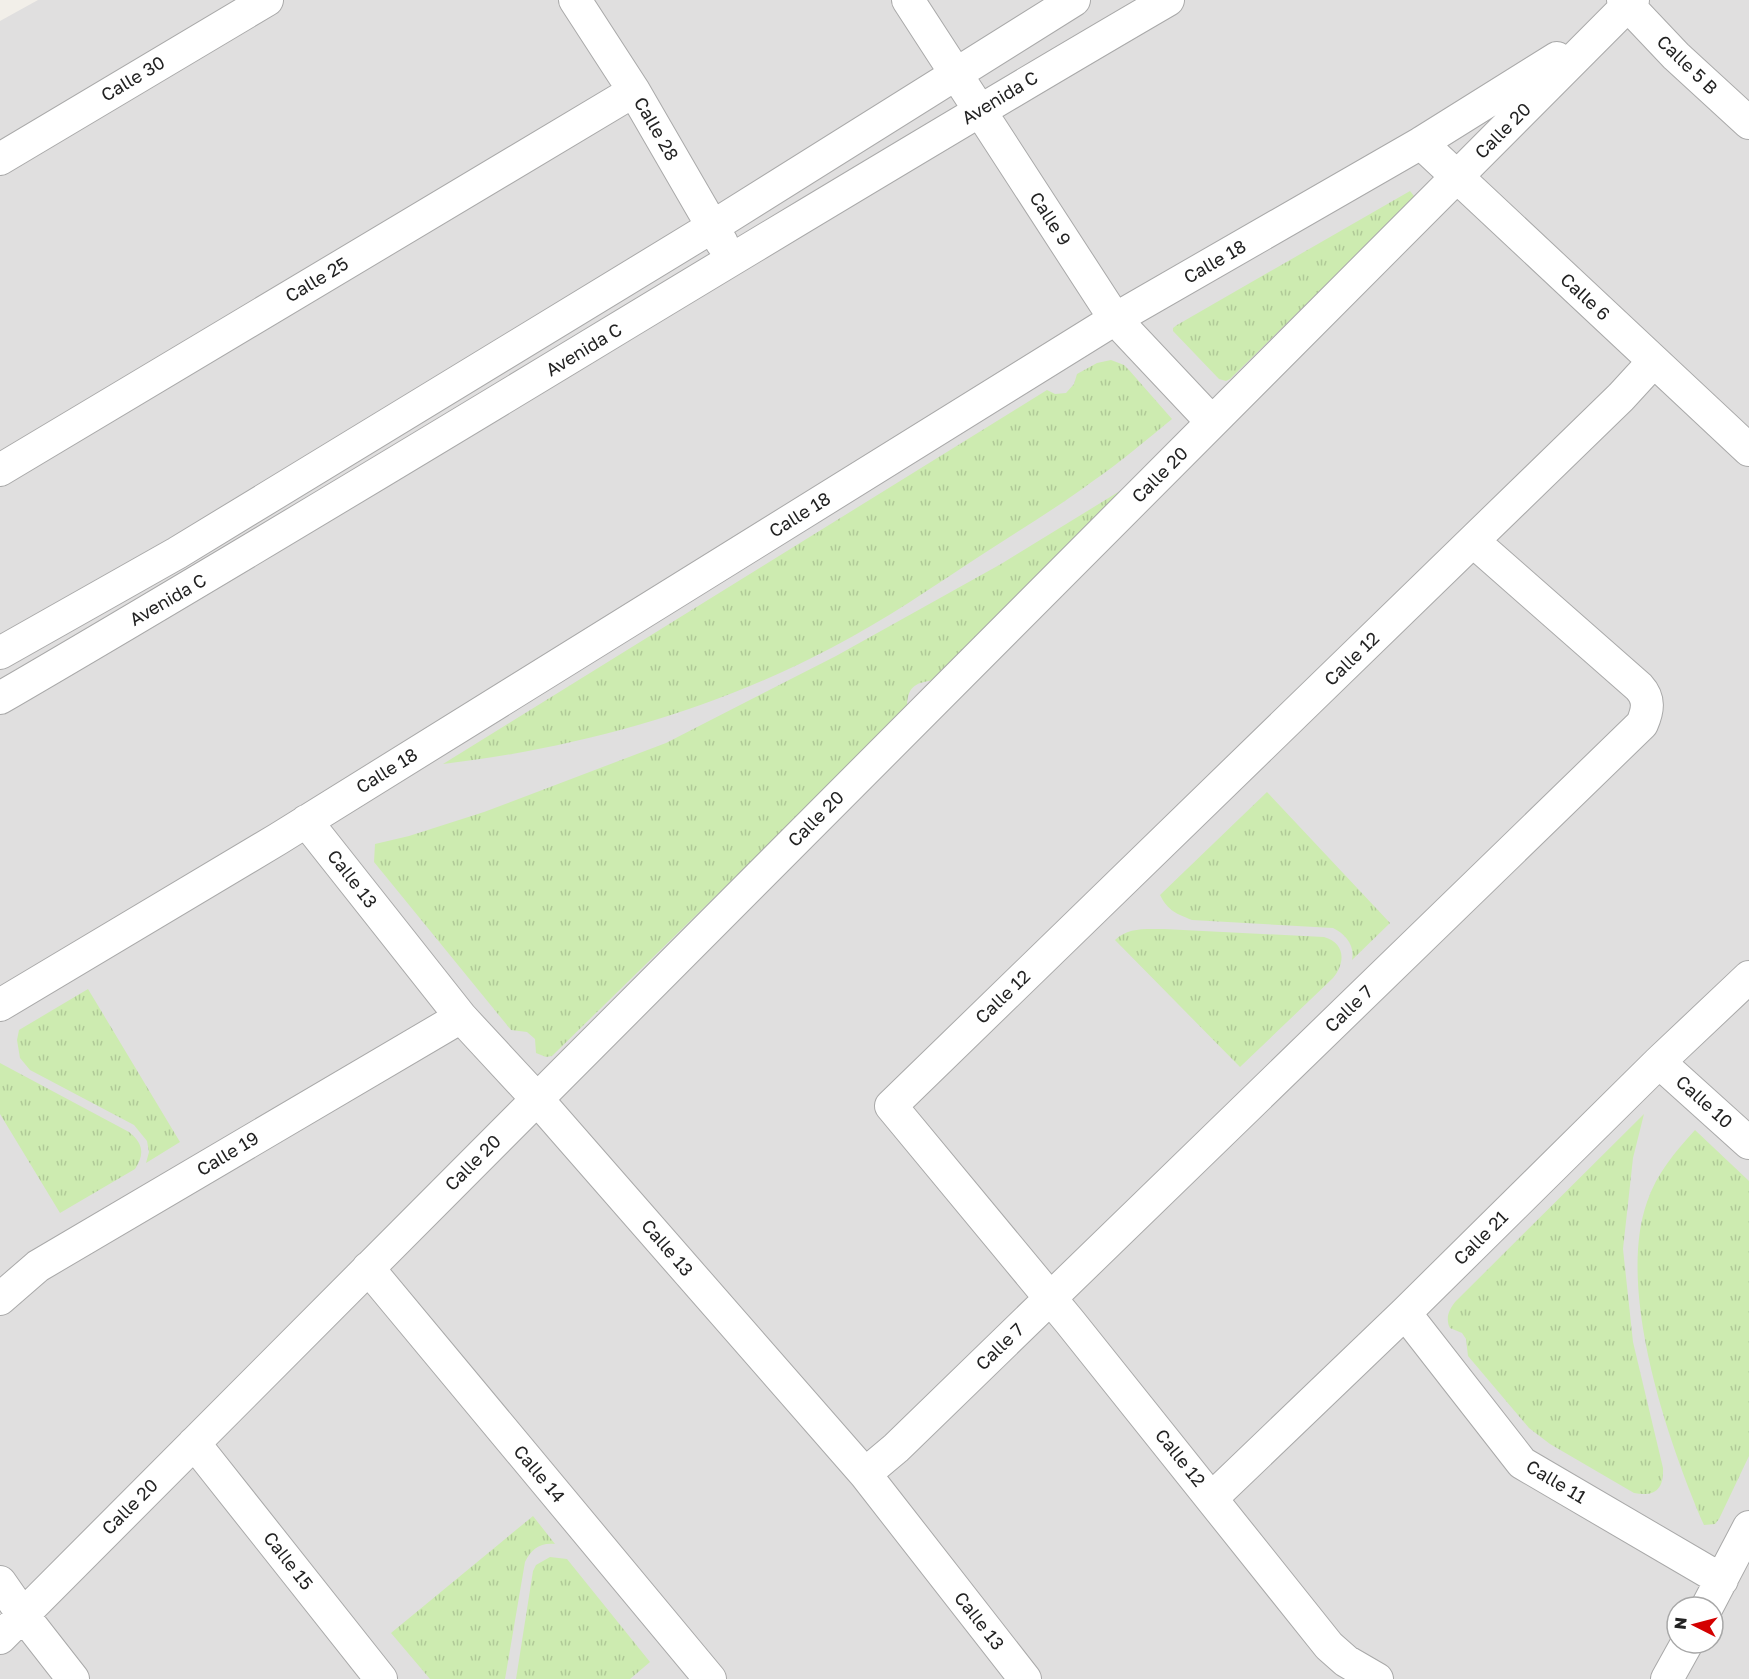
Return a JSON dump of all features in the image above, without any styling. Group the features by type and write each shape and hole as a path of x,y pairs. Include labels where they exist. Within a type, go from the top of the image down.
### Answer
{"street":[{"name":"Calle 30","path":"0,159 267,0"},
{"name":"Calle 28","path":"575,0 634,91 732,260"},
{"name":"Calle 9","path":"908,0 1115,319 1212,422"},
{"name":"Avenida C","path":"0,653 177,554 712,227 1074,0"},
{"name":"Avenida C","path":"0,698 194,585 979,110 1168,0"},
{"name":"Calle 20","path":"0,1638 1604,29 1628,2"},
{"name":"Calle 5 B","path":"1628,2 1676,56 1749,123"},
{"name":"Calle 18","path":"0,1005 306,821 1115,319 1421,143 1604,29"},
{"name":"Calle 25","path":"0,470 634,91"},
{"name":"Calle 6","path":"1421,143 1749,450"},
{"name":"Calle 12","path":"1377,1679 1346,1661 1329,1646 1050,1298 891,1106 1621,397 1654,361"},
{"name":"Calle 7","path":"866,1474 896,1448 1642,724 1647,702 1646,694 1640,687 1473,541"},
{"name":"Calle 13","path":"306,821 461,1017 537,1099 866,1474 1025,1679"},
{"name":"Calle 21","path":"1212,1498 1749,977"},
{"name":"Calle 19","path":"0,1299 38,1266 461,1017"},
{"name":"Calle 10","path":"1659,1062 1749,1143"},
{"name":"Calle 14","path":"368,1268 710,1679"},
{"name":"Calle 11","path":"1405,1313 1522,1463 1714,1594"},
{"name":"Calle 15","path":"194,1443 381,1679"},
{"path":"1714,1594 1749,1527"},
{"path":"0,1582 73,1679"},
{"path":"1667,1679 1680,1655"}],"shaded area":[{"path":"38,0 1749,0 1749,1679 0,1679 0,21"}],"green space":[{"path":"1410,191 1414,196 1413,200 1230,379 1226,381 1219,379 1173,331 1177,325"},
{"path":"1111,360 1124,365 1172,419 1114,466 1066,500 852,637 787,670 740,690 643,724 544,748 443,764 1047,390 1055,394 1066,393 1074,384 1077,374 1097,363"},
{"path":"1146,475 934,680 913,687 908,696 907,709 552,1056 546,1057 536,1053 535,1039 527,1032 511,1030 374,862 375,844 409,836 484,812 666,743 836,656 1001,564"},
{"path":"1267,792 1390,923 1352,960 1349,941 1333,928 1192,920 1173,911 1160,895"},
{"path":"1164,929 1324,937 1340,948 1340,966 1333,978 1240,1067 1115,940 1131,931"},
{"path":"88,989 180,1142 146,1163 149,1152 147,1141 134,1125 30,1070 20,1058 17,1040 19,1030"},
{"path":"0,1063 129,1132 137,1140 141,1149 135,1169 60,1213 0,1114"},
{"path":"1644,1114 1633,1158 1623,1249 1633,1342 1663,1476 1660,1487 1652,1493 1641,1494 1634,1493 1550,1444 1529,1428 1468,1356 1466,1339 1462,1333 1450,1328 1448,1317 1456,1301"},
{"path":"1695,1130 1749,1181 1749,1456 1719,1519 1715,1524 1704,1525 1662,1410 1650,1365 1642,1321 1638,1278 1639,1238 1651,1191 1661,1172"},
{"path":"533,1516 555,1544 537,1547 525,1562 505,1679 430,1679 391,1633"},
{"path":"550,1557 567,1559 650,1662 630,1679 516,1679 533,1571 536,1565"}]}
